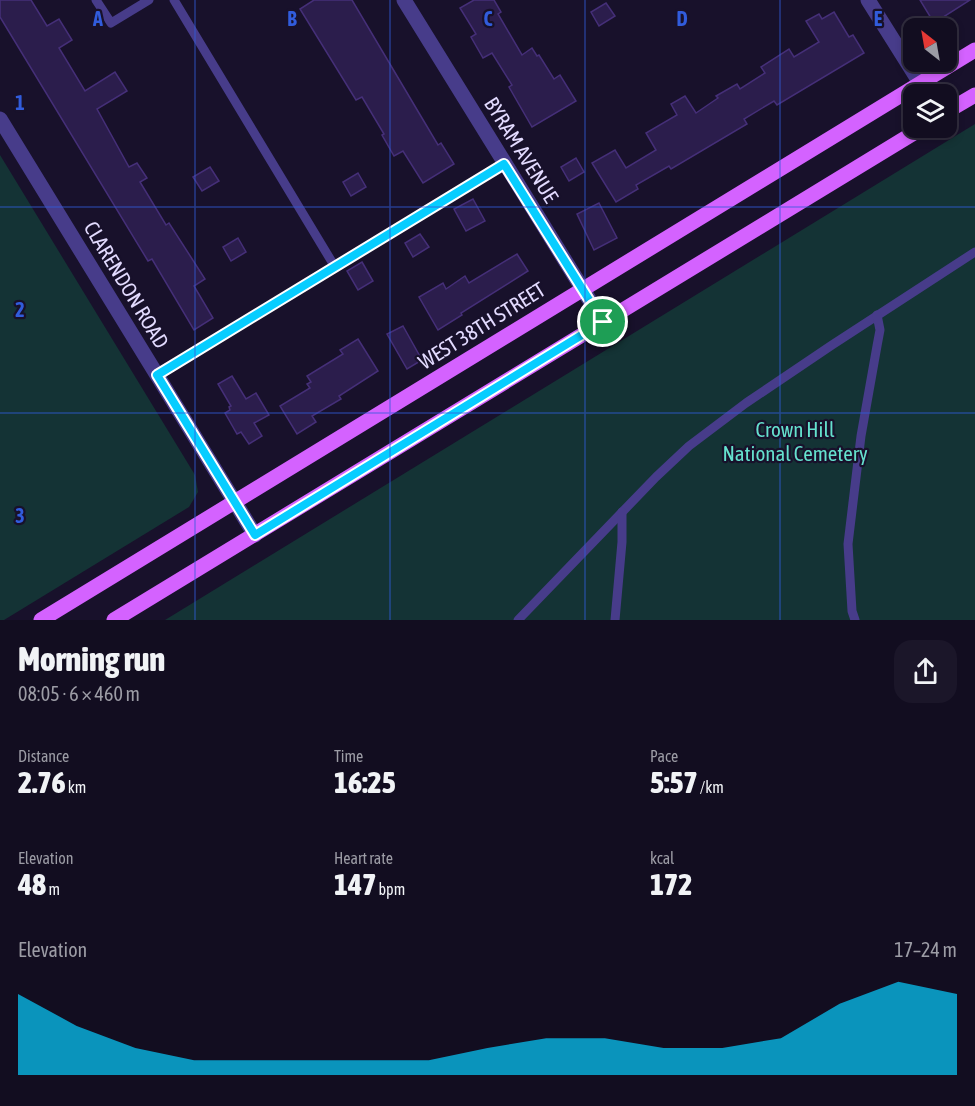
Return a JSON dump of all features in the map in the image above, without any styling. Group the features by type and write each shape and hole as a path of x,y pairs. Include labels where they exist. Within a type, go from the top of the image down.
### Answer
{"main road":[{"name":"WEST 38TH STREET","path":"930,84 975,50"},
{"path":"957,106 975,95"},
{"name":"WEST 38TH STREET","path":"41,620 582,289 903,101"},
{"path":"114,620 906,138"}],"street":[{"name":"BYRAM AVENUE","path":"404,0 603,322"},
{"path":"868,0 920,84"},
{"name":"CLARENDON ROAD","path":"0,119 255,535"}],"lane":[{"path":"96,0 111,23 149,0"},
{"path":"174,0 335,267"},
{"path":"157,375 504,164"},
{"path":"518,620 689,446 746,404 877,315 975,252"},
{"path":"852,617 848,544 861,436 880,330 877,315"},
{"path":"615,620 622,542 622,512"}],"green space":[{"name":"Crown Hill National Cemetery","path":"975,124 975,620 165,620 952,138 957,138 957,135"},
{"path":"0,155 195,475 198,492 189,507 4,620 0,620"}],"building":[{"path":"0,0 31,0 47,26 59,19 72,40 59,48 85,91 115,72 127,91 97,109 129,167 137,163 147,178 140,182 166,225 169,223 205,279 194,286 213,318 194,330 152,259 148,261 0,17"},
{"path":"314,0 352,0 438,145 441,143 454,164 423,183 403,151 394,156 362,97 356,100 300,9"},
{"path":"474,0 494,0 501,12 498,14 522,55 532,48 554,79 560,75 576,101 532,127 509,87 512,85 492,53 483,58 471,37 476,34 460,8"},
{"path":"920,0 970,0 942,18 931,18"},
{"path":"606,3 615,16 599,26 591,12"},
{"path":"834,12 849,37 853,35 864,53 777,105 774,101 744,119 747,124 671,169 669,166 636,185 638,189 616,202 592,163 615,150 626,168 656,150 646,133 677,115 671,104 685,96 696,113 718,98 716,96 737,84 740,89 765,73 761,67 789,49 794,57 819,42 806,21 819,14 822,19"},
{"path":"576,158 584,172 569,181 561,167"},
{"path":"210,167 219,181 202,191 193,177"},
{"path":"358,173 366,187 351,196 343,182"},
{"path":"473,199 485,221 466,231 454,209"},
{"path":"599,203 617,238 594,250 577,214"},
{"path":"420,234 429,247 413,257 405,243"},
{"path":"238,238 246,252 231,261 223,247"},
{"path":"517,254 528,271 438,330 419,297 443,283 446,289 465,276 469,283"},
{"path":"362,262 373,281 358,290 347,271"},
{"path":"403,326 422,360 407,369 387,334"},
{"path":"358,339 378,371 339,396 341,399 312,416 316,422 297,434 280,406 310,388 307,384 311,382 307,376 343,354 340,350"},
{"path":"232,376 246,399 256,393 269,415 254,423 262,436 249,444 241,432 237,434 225,413 230,410 231,406 218,384"}],"route":[{"path":"504,164 603,322 255,535 157,375 504,164"}]}
